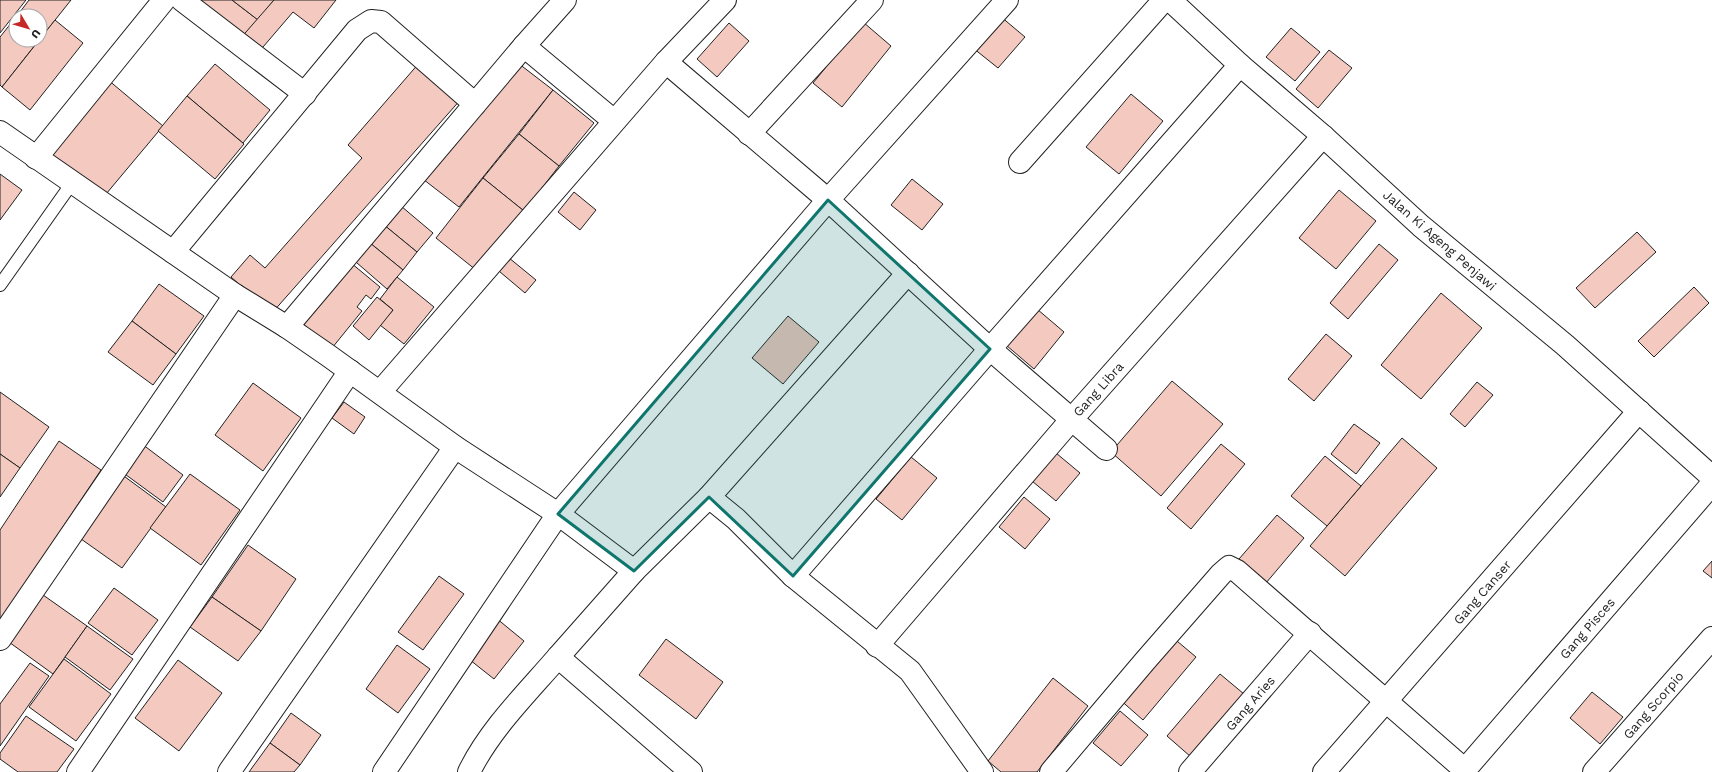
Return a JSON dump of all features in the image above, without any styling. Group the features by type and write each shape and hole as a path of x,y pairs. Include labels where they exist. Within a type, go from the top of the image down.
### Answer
{"street":[{"path":"36,158 164,0"},
{"path":"182,0 304,94"},
{"path":"287,327 524,46 565,0"},
{"path":"380,392 614,121 666,62 725,0"},
{"path":"749,134 872,0"},
{"path":"384,772 558,514 828,200 1007,0"},
{"path":"1020,162 1164,0"},
{"name":"Jalan Ki Ageng Penjawi","path":"1170,0 1240,65 1323,136 1421,226 1565,345 1712,477"},
{"path":"173,252 357,30 370,21 382,22 475,104"},
{"path":"524,46 614,121"},
{"path":"666,62 828,200 990,349 1106,449"},
{"path":"793,576 1240,65"},
{"path":"0,132 234,295 287,327 455,447 558,514 634,570"},
{"name":"Gang Libra","path":"877,646 1071,420 1323,136"},
{"path":"470,772 480,752 497,729 558,656 634,570 710,497 908,273"},
{"path":"0,639 234,295"},
{"path":"78,772 350,371"},
{"name":"Gang Canser","path":"1324,772 1388,701 1638,411"},
{"path":"229,772 455,447"},
{"name":"Gang Pisces","path":"1464,771 1712,484"},
{"path":"710,497 736,519 793,576 877,646 910,671 982,772"},
{"path":"1052,772 1145,661 1221,574 1229,567 1237,571 1310,633 1388,701 1464,771"},
{"name":"Gang Aries","path":"1190,772 1310,633"},
{"name":"Gang Scorpio","path":"1594,772 1712,638"},
{"path":"558,656 691,772"}],"lane":[{"path":"0,285 72,183"}],"highlighted area":[{"path":"828,200 990,349 793,576 709,497 634,571 558,514"}],"building":[{"path":"0,0 26,0 20,8 8,8 8,23 0,33"},
{"path":"29,0 71,0 48,29 48,8 23,8"},
{"path":"188,0 232,0 258,20 239,40"},
{"path":"232,0 274,0 258,20"},
{"path":"274,0 336,0 314,28 293,12 257,54 239,40"},
{"path":"1000,16 1025,37 998,68 973,48"},
{"path":"55,20 83,43 30,110 2,87 33,48 48,48 48,29"},
{"path":"863,22 891,46 842,107 813,83"},
{"path":"729,23 749,41 717,77 697,59"},
{"path":"8,27 8,48 33,48 2,87 0,85 0,37"},
{"path":"1291,28 1320,52 1295,81 1266,57"},
{"path":"1329,50 1352,68 1318,108 1296,89"},
{"path":"514,60 553,90 459,207 419,176"},
{"path":"420,62 462,98 272,313 231,277 250,255 265,268 362,158 348,145"},
{"path":"215,64 270,110 243,143 187,96"},
{"path":"107,79 163,126 101,200 43,155"},
{"path":"553,90 594,123 559,166 519,134"},
{"path":"1131,94 1163,121 1119,174 1086,147"},
{"path":"187,96 244,144 215,179 158,131"},
{"path":"519,134 559,166 524,211 483,178"},
{"path":"0,174 22,190 0,220"},
{"path":"483,178 524,211 476,270 436,238"},
{"path":"912,179 943,204 922,230 891,205"},
{"path":"1339,190 1376,221 1336,269 1299,238"},
{"path":"574,192 596,210 580,230 558,212"},
{"path":"395,201 433,233 417,252 378,220"},
{"path":"378,220 417,252 403,270 364,238"},
{"path":"1637,232 1656,252 1595,308 1576,288"},
{"path":"364,238 403,270 387,289 349,256"},
{"path":"1379,244 1398,260 1348,319 1330,303"},
{"path":"503,253 536,280 525,293 493,266"},
{"path":"351,263 380,287 371,299 366,295 357,307 362,311 332,348 303,324"},
{"path":"397,277 434,307 404,344 380,325 393,310 380,299"},
{"path":"159,284 204,316 176,354 132,321"},
{"path":"1694,287 1709,303 1654,357 1638,341"},
{"path":"1441,293 1482,328 1421,399 1381,365"},
{"path":"377,297 393,310 369,340 353,326"},
{"path":"1037,309 1064,332 1034,369 1006,345"},
{"path":"788,316 819,342 783,384 752,358"},
{"path":"132,321 176,354 153,385 108,352"},
{"path":"1326,334 1352,356 1314,401 1288,379"},
{"path":"1172,381 1223,424 1161,496 1111,452"},
{"path":"1477,382 1493,395 1465,427 1450,414"},
{"path":"253,383 301,418 263,471 215,435"},
{"path":"0,392 49,427 20,468 0,454"},
{"path":"344,402 365,417 354,434 332,418"},
{"path":"1354,424 1380,443 1356,474 1331,454"},
{"path":"1402,438 1437,468 1345,576 1310,546"},
{"path":"59,441 101,470 0,621 0,530"},
{"path":"138,441 183,475 163,502 118,469"},
{"path":"1221,444 1245,464 1191,529 1167,508"},
{"path":"1056,453 1080,473 1056,501 1032,481"},
{"path":"0,454 20,468 0,497"},
{"path":"1325,456 1361,486 1327,526 1291,496"},
{"path":"911,457 937,478 902,520 876,499"},
{"path":"117,471 166,507 122,568 74,534"},
{"path":"190,474 240,510 201,565 150,528"},
{"path":"1024,497 1050,519 1025,549 999,527"},
{"path":"1277,515 1304,538 1266,583 1239,559"},
{"path":"248,545 296,579 261,631 212,597"},
{"path":"1712,561 1712,578 1703,571"},
{"path":"439,576 464,594 423,650 398,632"},
{"path":"114,588 158,620 132,655 88,623"},
{"path":"36,590 87,626 53,674 2,637"},
{"path":"212,597 261,631 238,661 190,627"},
{"path":"496,618 524,641 494,679 465,656"},
{"path":"87,626 133,659 110,690 65,657"},
{"path":"1171,636 1196,657 1143,720 1118,698"},
{"path":"666,639 723,682 696,719 639,675"},
{"path":"397,645 430,669 398,713 366,689"},
{"path":"64,659 111,694 76,741 29,707"},
{"path":"178,660 222,693 179,751 135,718"},
{"path":"30,663 49,676 0,746 0,704"},
{"path":"1220,674 1244,694 1191,757 1167,736"},
{"path":"1053,678 1088,706 1037,772 1001,772 988,761"},
{"path":"1592,692 1623,717 1600,744 1570,718"},
{"path":"1120,711 1148,735 1121,766 1093,743"},
{"path":"291,713 321,735 300,765 270,743"},
{"path":"26,716 74,749 57,772 18,772 0,759 0,753"},
{"path":"270,743 300,765 294,772 249,772"}]}
